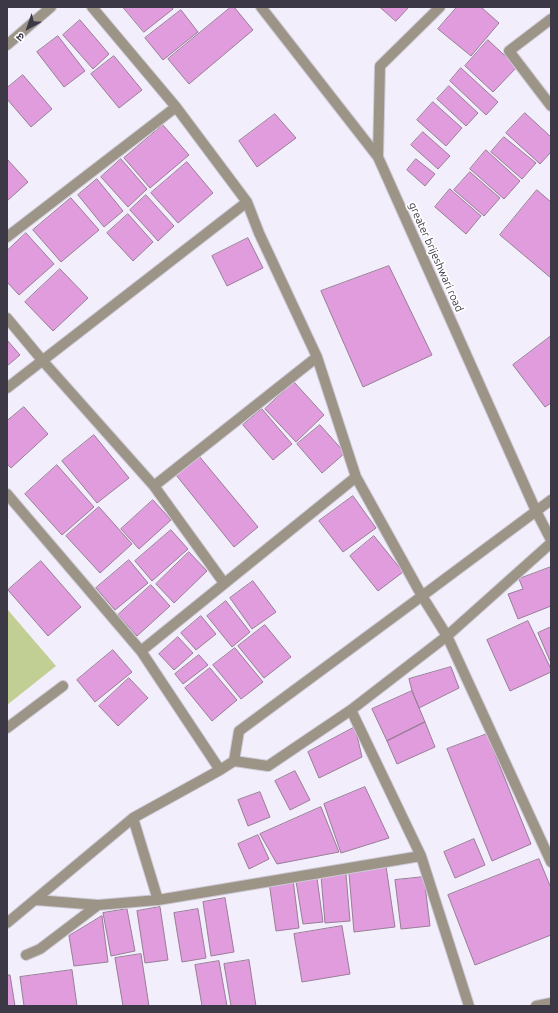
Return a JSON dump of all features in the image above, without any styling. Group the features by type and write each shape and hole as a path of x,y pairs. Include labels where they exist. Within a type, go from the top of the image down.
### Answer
{"street":[{"path":"7,45 51,7"},
{"path":"92,7 176,107 247,202 259,233 317,356 356,477 422,596 447,636 551,862"},
{"name":"greater brijeshwari road","path":"261,7 378,157 536,511 551,540"},
{"path":"378,157 380,66 440,7"},
{"path":"551,19 509,51 551,106"},
{"path":"7,237 176,107"},
{"path":"7,388 247,202"},
{"path":"7,318 42,360 154,486 224,583"},
{"path":"154,486 317,356"},
{"path":"141,651 356,477"},
{"path":"7,494 141,651 220,770"},
{"path":"234,761 239,731 551,500"},
{"path":"7,923 133,818 234,761 268,766 351,710 447,636 551,543"},
{"path":"7,728 63,686"},
{"path":"351,710 421,856 469,1006"},
{"path":"133,818 158,900"},
{"path":"36,900 98,905 158,900 421,856"},
{"path":"26,955 40,949 98,905"},
{"path":"536,1006 551,1003"}],"green space":[{"path":"7,609 56,666 7,705"}],"building":[{"path":"123,7 172,7 173,9 144,32"},
{"path":"231,7 234,7 253,30 189,84 168,59"},
{"path":"380,7 409,7 396,21"},
{"path":"457,7 481,7 499,23 471,56 438,29"},
{"path":"181,10 198,32 163,60 145,38"},
{"path":"80,20 109,54 93,69 63,35"},
{"path":"58,36 85,71 64,87 37,52"},
{"path":"488,40 517,67 493,92 465,66"},
{"path":"114,56 142,90 119,108 91,74"},
{"path":"461,68 498,102 486,115 450,81"},
{"path":"23,75 52,109 31,127 7,99 7,88"},
{"path":"449,86 478,113 466,126 437,99"},
{"path":"433,102 462,128 446,146 417,120"},
{"path":"525,113 551,137 551,152 540,164 506,133"},
{"path":"275,114 296,138 257,167 239,141"},
{"path":"163,125 189,155 150,188 124,158"},
{"path":"423,132 450,156 438,169 411,145"},
{"path":"504,137 536,163 522,179 491,152"},
{"path":"486,150 520,181 504,199 470,169"},
{"path":"7,159 28,182 7,201"},
{"path":"121,159 147,189 128,207 101,177"},
{"path":"416,159 435,174 425,186 407,170"},
{"path":"187,162 213,193 178,223 151,193"},
{"path":"470,172 500,198 484,216 454,190"},
{"path":"97,179 123,211 104,227 78,195"},
{"path":"450,189 481,216 466,234 435,207"},
{"path":"537,190 551,202 551,278 500,235"},
{"path":"146,195 174,226 158,241 130,210"},
{"path":"71,198 99,230 61,262 33,230"},
{"path":"128,214 153,242 133,261 107,233"},
{"path":"26,233 54,264 19,295 7,282 7,251"},
{"path":"248,238 263,268 227,286 212,256"},
{"path":"389,266 432,355 363,387 321,291"},
{"path":"60,269 88,298 53,331 25,302"},
{"path":"551,336 551,403 545,407 513,365"},
{"path":"7,340 20,355 7,366"},
{"path":"294,382 324,415 296,442 265,409"},
{"path":"24,407 48,434 11,468 7,464 7,421"},
{"path":"262,409 292,444 273,460 243,425"},
{"path":"320,425 345,453 322,473 297,444"},
{"path":"94,435 129,478 97,503 62,461"},
{"path":"199,456 258,527 234,547 176,475"},
{"path":"57,465 94,507 62,535 25,494"},
{"path":"353,496 376,528 343,552 319,521"},
{"path":"153,500 171,520 139,549 121,529"},
{"path":"99,507 132,544 100,573 66,536"},
{"path":"171,530 188,549 152,581 135,561"},
{"path":"374,536 403,572 378,591 350,556"},
{"path":"189,552 207,571 174,603 156,584"},
{"path":"129,560 148,583 115,610 96,588"},
{"path":"41,561 81,607 48,636 8,590"},
{"path":"551,567 551,606 518,619 508,594 523,589 519,579"},
{"path":"253,581 276,612 252,629 230,598"},
{"path":"151,585 170,606 137,636 118,615"},
{"path":"226,601 250,632 232,647 207,616"},
{"path":"201,616 216,634 196,650 181,633"},
{"path":"528,621 551,669 551,672 510,691 487,640"},
{"path":"265,625 291,657 264,678 238,646"},
{"path":"551,627 551,661 550,661 538,633"},
{"path":"178,637 193,653 174,670 159,654"},
{"path":"235,648 263,682 241,699 213,665"},
{"path":"113,650 132,672 95,702 77,680"},
{"path":"199,655 208,665 183,684 175,674"},
{"path":"451,667 459,688 419,708 409,679"},
{"path":"210,668 237,700 212,721 185,688"},
{"path":"129,678 148,698 118,726 99,706"},
{"path":"412,691 425,722 387,741 372,709"},
{"path":"425,722 435,747 397,764 387,741"},
{"path":"355,727 362,757 319,778 308,752"},
{"path":"487,734 531,844 492,861 447,749"},
{"path":"295,771 310,800 290,810 275,781"},
{"path":"365,787 389,838 341,853 324,804"},
{"path":"260,792 270,817 248,826 238,800"},
{"path":"321,807 339,852 277,864 260,834"},
{"path":"258,835 269,859 249,869 238,844"},
{"path":"474,839 485,865 455,878 444,852"},
{"path":"539,859 551,888 551,935 475,965 448,895"},
{"path":"386,866 395,927 354,932 349,874"},
{"path":"346,874 350,921 325,923 321,876"},
{"path":"424,877 430,926 401,929 395,880"},
{"path":"317,878 323,922 303,924 296,881"},
{"path":"293,879 299,928 276,931 269,882"},
{"path":"225,898 234,952 211,956 203,902"},
{"path":"160,907 168,960 145,963 137,911"},
{"path":"127,909 135,951 111,956 103,913"},
{"path":"198,909 206,958 182,962 174,913"},
{"path":"102,916 108,962 74,966 69,936"},
{"path":"342,926 350,974 302,982 294,934"},
{"path":"141,954 149,1006 123,1006 115,958"},
{"path":"249,960 256,1006 231,1006 224,964"},
{"path":"219,961 227,1006 202,1006 195,965"},
{"path":"72,970 77,1006 24,1006 20,977"},
{"path":"7,975 10,975 15,1006 7,1006"}]}
